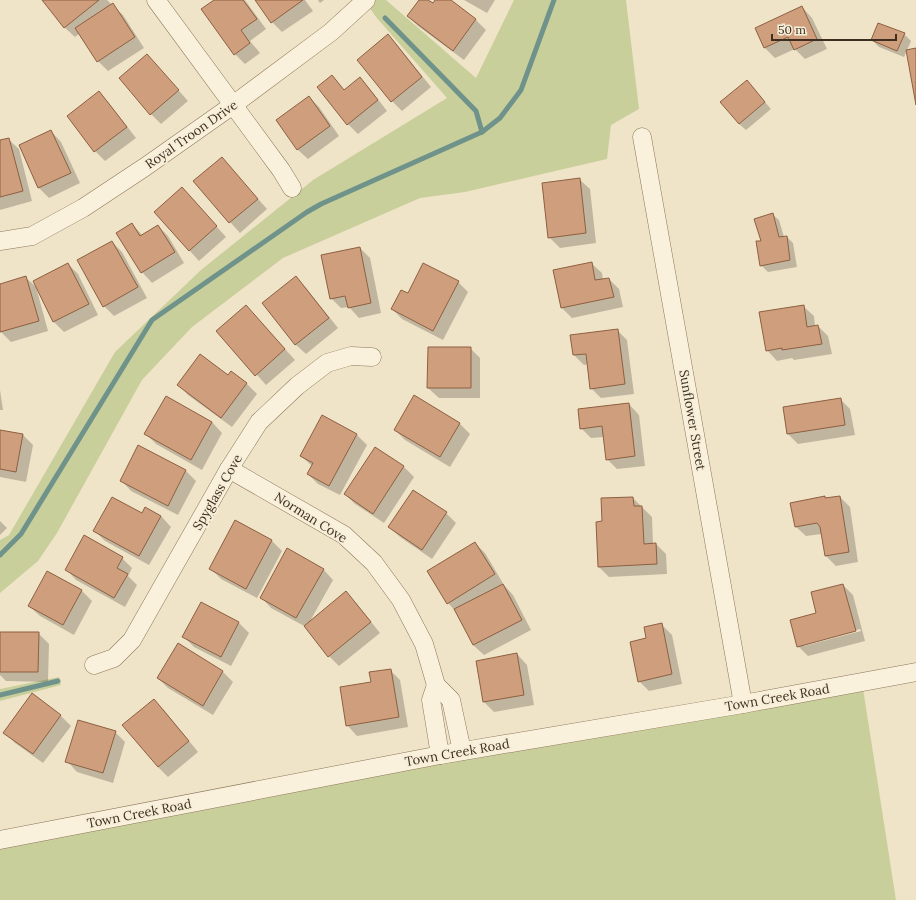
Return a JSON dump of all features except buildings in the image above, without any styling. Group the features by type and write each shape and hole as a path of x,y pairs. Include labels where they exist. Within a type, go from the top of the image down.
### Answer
{"street":[{"path":"156,0 282,170 292,188"},
{"name":"Royal Troon Drive","path":"0,241 32,236 83,208 145,167 233,105 331,32 366,0"},
{"name":"Sunflower Street","path":"642,137 743,704"},
{"name":"Spyglass Cove","path":"94,665 114,658 132,640 229,469 259,422 297,386 327,363 351,356 372,357"},
{"name":"Norman Cove","path":"229,469 344,535 374,563 401,600 424,644 436,685 451,700 462,751"},
{"name":"Town Creek Road","path":"0,840 440,755 743,704 916,672"},
{"name":"Norman Cove","path":"436,685 431,700 440,755"}],"green space":[{"path":"364,0 386,0 476,78 514,0 626,0 639,109 611,125 607,159 465,192 420,198 283,258 192,327 142,380 57,533 38,561 0,593 0,540 9,535 115,352 201,270 313,180 447,98 376,17"},
{"path":"59,677 61,685 0,701 0,689"},
{"path":"862,682 896,900 0,900 0,847"}],"waterway":[{"path":"0,555 21,534 152,320 307,212 321,204 482,132 500,118 521,90 554,0"},
{"path":"385,18 476,111 482,132"},
{"path":"0,695 58,681"}]}
